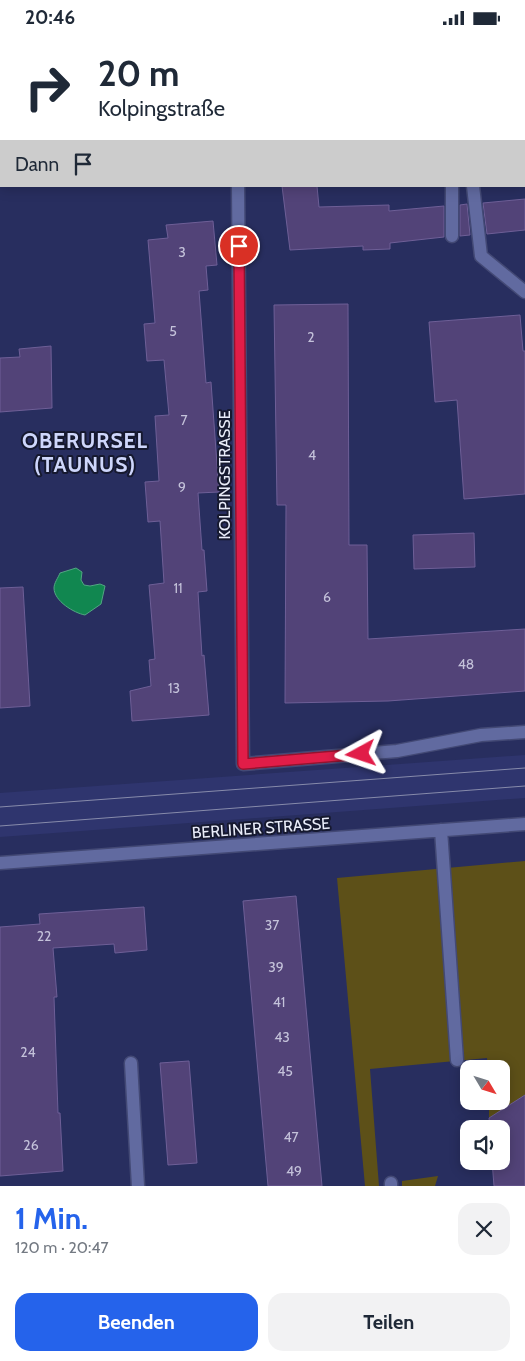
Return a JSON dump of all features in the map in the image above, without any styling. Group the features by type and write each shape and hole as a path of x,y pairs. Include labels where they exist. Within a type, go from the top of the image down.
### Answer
{"street":[{"name":"KOLPINGSTRASSE","path":"238,187 243,764 398,751 481,735 525,732"},
{"path":"452,187 452,236"},
{"path":"473,187 481,256 525,292"},
{"name":"BERLINER STRASSE","path":"0,863 525,824"},
{"path":"441,830 457,1060"},
{"path":"131,1063 138,1186"}],"shaded area":[{"path":"76,568 82,572 81,580 84,585 100,584 105,586 101,604 85,615 65,606 57,597 54,588 60,573"},
{"path":"525,755 525,798 0,837 0,793"},
{"path":"525,861 525,1098 510,1106 510,1060 487,1060 487,1058 370,1069 379,1186 365,1186 337,878"},
{"path":"489,1110 503,1110 489,1118"},
{"path":"438,1176 435,1186 402,1186 402,1181"}],"building":[{"path":"282,187 317,187 319,207 389,205 389,211 444,206 444,237 390,243 390,249 363,250 363,246 290,250"},
{"path":"525,199 525,230 487,234 483,203"},
{"path":"467,204 470,235 460,236 460,205"},
{"path":"213,221 217,265 206,266 208,290 199,291 206,383 211,382 219,492 198,493 207,591 198,592 202,656 204,655 209,715 132,721 130,691 151,686 149,660 155,659 149,585 164,583 160,521 148,522 145,482 159,481 155,416 169,415 164,360 147,361 144,324 155,323 148,240 168,238 166,225"},
{"path":"348,304 349,545 367,545 368,639 525,629 525,691 388,701 285,703 286,505 277,505 274,305"},
{"path":"520,315 523,351 525,351 525,494 464,499 457,400 435,402 429,322"},
{"path":"51,346 52,408 0,412 0,358 20,357 19,349"},
{"path":"474,533 475,567 414,569 413,535"},
{"path":"23,587 30,706 0,708 0,588"},
{"path":"296,896 322,1186 268,1186 243,901"},
{"path":"144,907 147,950 115,953 114,944 53,948 57,997 54,997 58,1113 60,1113 63,1171 0,1176 0,927 40,924 39,914"},
{"path":"189,1061 197,1163 168,1165 160,1063"},
{"path":"525,1095 525,1186 494,1186 493,1170 510,1170 510,1120 489,1120 489,1118 502,1110 510,1110 510,1105"}],"tram line":[{"path":"0,807 525,768"},
{"path":"0,826 525,786"}],"district":[{"name":"OBERURSEL (TAUNUS)","path":"85,452"}],"route":[{"path":"239,246 243,764 361,754"}]}
